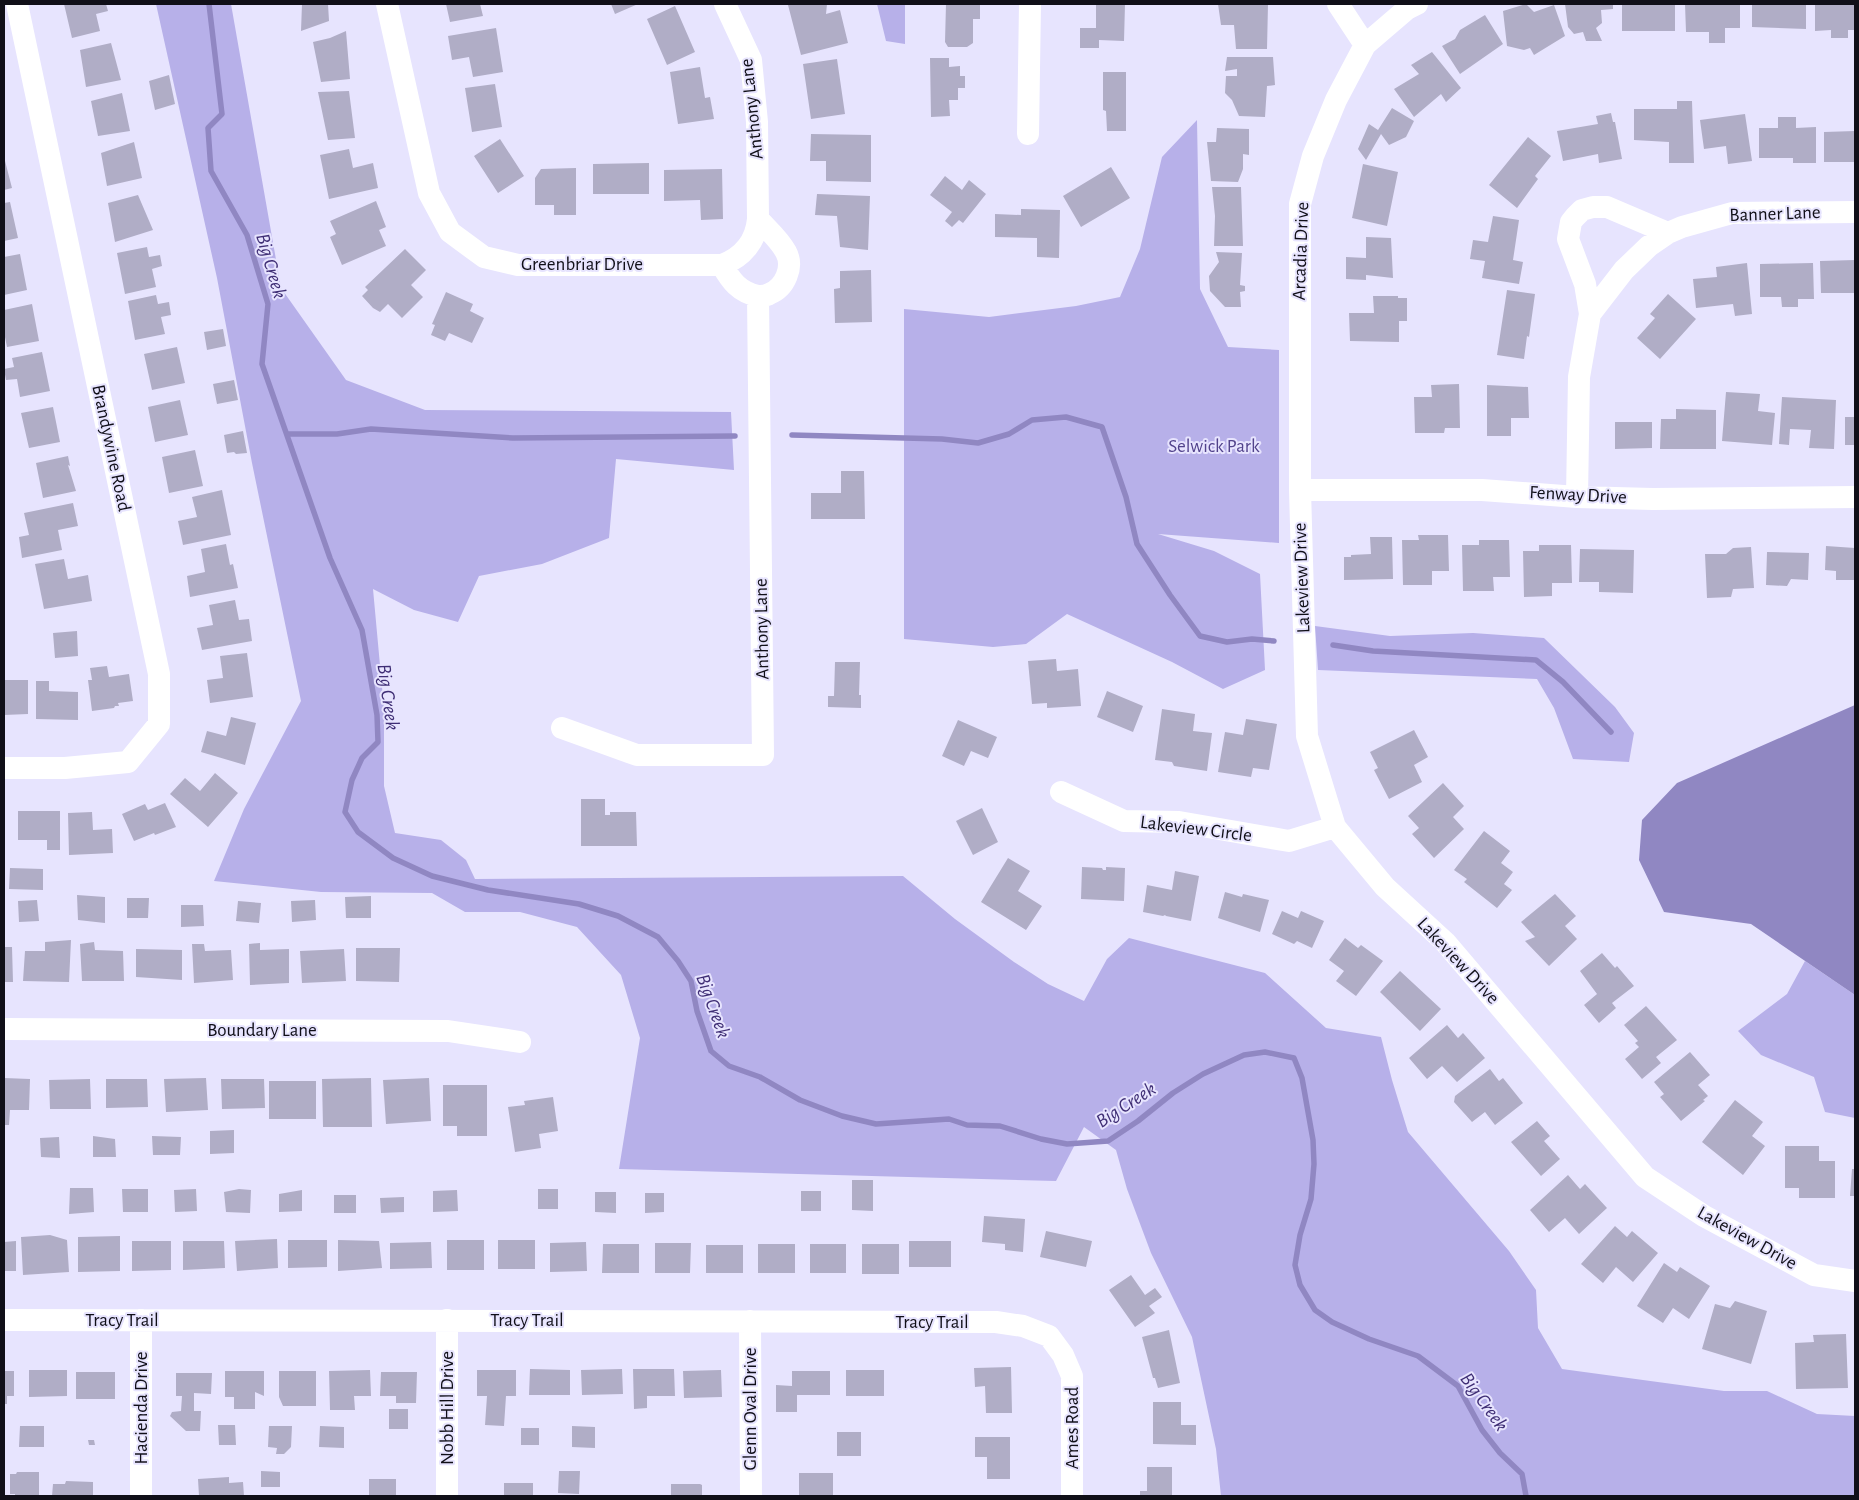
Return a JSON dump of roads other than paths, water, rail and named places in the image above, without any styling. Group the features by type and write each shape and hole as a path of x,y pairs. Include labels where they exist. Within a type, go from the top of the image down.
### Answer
{"street":[{"name":"Brandywine Road","path":"4,768 65,768 128,762 159,724 159,674 17,4"},
{"name":"Greenbriar Drive","path":"387,4 429,194 450,232 484,257 518,266 722,264"},
{"name":"Anthony Lane","path":"722,264 732,261 751,244 757,230 758,219 757,122 751,60 725,4"},
{"path":"1028,134 1030,4"},
{"path":"1338,4 1365,45 1407,9 1417,4"},
{"name":"Arcadia Drive","path":"1300,490 1300,204 1313,156 1336,100 1365,45"},
{"name":"Banner Lane","path":"1577,497 1579,377 1590,314 1585,284 1568,239 1572,222 1575,216 1582,210 1593,207 1607,207 1668,233"},
{"name":"Banner Lane","path":"1590,314 1624,270 1649,246 1668,233 1682,227 1732,213 1855,212"},
{"path":"722,264 729,278 738,288 749,294 758,296 769,294 783,284 789,269 787,254 778,240 758,219"},
{"name":"Anthony Lane","path":"562,728 637,755 763,755 758,296"},
{"name":"Fenway Drive","path":"1300,490 1482,490 1577,497 1855,498"},
{"name":"Lakeview Drive","path":"1300,490 1307,736 1335,827 1386,887 1445,942 1645,1177 1704,1216 1814,1275 1855,1281"},
{"name":"Lakeview Circle","path":"1061,792 1124,821 1178,822 1289,841 1335,827"},
{"name":"Boundary Lane","path":"4,1029 448,1030 520,1042"},
{"name":"Tracy Trail","path":"4,1320 996,1322 1022,1326 1049,1336"},
{"name":"Hacienda Drive","path":"141,1320 142,1496"},
{"name":"Nobb Hill Drive","path":"447,1320 447,1496"},
{"name":"Glenn Oval Drive","path":"750,1321 751,1496"},
{"name":"Ames Road","path":"1049,1336 1063,1356 1072,1376 1072,1496"}],"waterway":[{"name":"Big Creek","path":"209,4 222,114 208,128 211,171 247,235 268,304 262,364 330,558 362,630 377,715 378,742 362,758 352,780 345,812 358,832 393,858 432,876 488,890 579,904 618,916 658,937 678,961 691,981 697,1011 711,1051 729,1066 760,1077 800,1100 842,1116 876,1124 949,1119 967,1125 1000,1126 1041,1139 1067,1144 1108,1141 1138,1121 1173,1093 1203,1074 1244,1055 1265,1052 1294,1058 1302,1078 1313,1140 1314,1164 1311,1199 1300,1235 1295,1265 1300,1285 1315,1310 1332,1322 1369,1339 1418,1356 1458,1386 1482,1430 1500,1453 1522,1474 1526,1496"},
{"path":"792,435 942,439 978,443 1009,434 1032,420 1066,417 1102,427 1126,497 1137,544 1170,595 1200,636 1227,642 1252,639 1274,641"},
{"path":"287,434 337,434 371,429 513,438 735,436"},
{"path":"1333,645 1373,651 1536,660 1563,682 1611,732"}],"park label":[{"name":"Selwick Park","path":"1214,446"}]}
